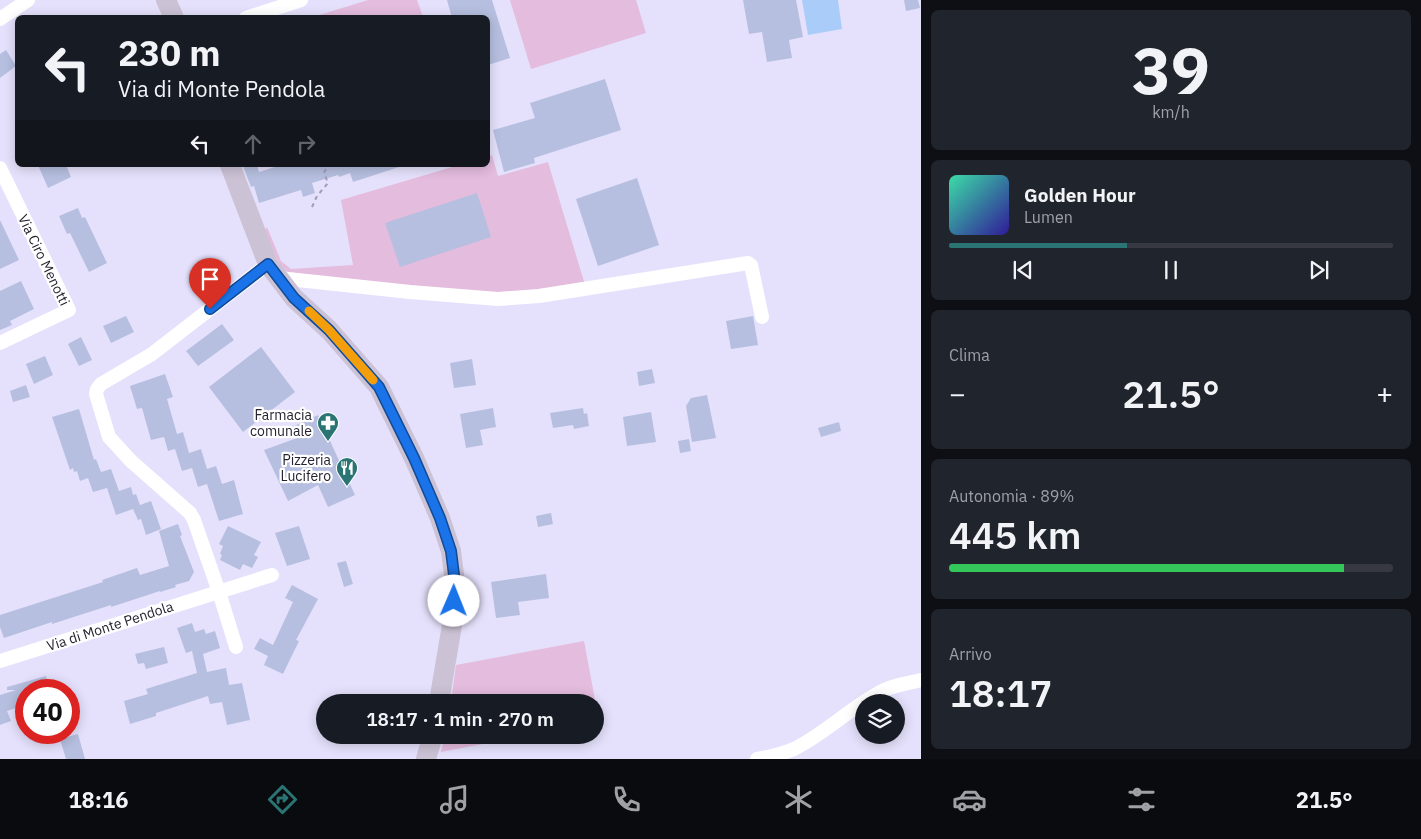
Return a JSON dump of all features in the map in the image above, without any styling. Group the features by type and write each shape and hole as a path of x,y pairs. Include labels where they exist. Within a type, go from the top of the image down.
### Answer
{"street":[{"path":"0,19 28,0"},
{"path":"166,0 173,15"},
{"path":"255,15 301,0"},
{"path":"231,167 273,271 294,298 329,330 379,387 414,458 440,518 451,551 455,583 453,619 440,694"},
{"name":"Via Ciro Menotti","path":"0,168 69,310 0,342"},
{"path":"236,647 219,592 190,513 131,461 109,437 96,394 101,384 152,354 273,271 410,292 498,299 539,296 748,264 751,265 762,317"},
{"name":"Via di Monte Pendola","path":"0,661 272,575"},
{"path":"757,759 792,750 813,738 861,703 886,689 921,680"},
{"path":"426,759 430,744"}],"path":[{"path":"312,207 317,196 328,183 324,172 327,167"}],"shaded area":[{"path":"368,0 417,0 422,15 319,15"},
{"path":"510,0 636,0 646,33 531,69"},
{"path":"492,155 498,176 548,162 585,285 492,294 292,277 278,262 265,230 267,227 281,261 291,269 353,265 341,200 452,167 490,167 490,156"},
{"path":"584,641 594,694 452,694 456,665"},
{"path":"443,744 482,744 441,752"}],"water":[{"path":"802,0 838,0 842,29 808,35"}],"building":[{"path":"447,0 492,0 510,58 490,64 490,15 451,15"},
{"path":"743,0 796,0 803,37 789,40 792,58 767,62 762,32 749,34"},
{"path":"904,0 918,0 920,8 906,11"},
{"path":"6,50 15,67 0,78 0,54"},
{"path":"605,79 621,130 534,158 535,163 504,172 493,130 535,118 530,103"},
{"path":"39,167 67,167 71,177 48,188"},
{"path":"243,167 258,167 259,172 275,167 399,167 353,182 350,173 339,177 338,175 312,183 315,193 303,197 301,190 259,203 254,186 251,187"},
{"path":"637,178 659,245 598,266 576,199"},
{"path":"477,193 491,237 400,267 385,223"},
{"path":"78,208 82,218 85,217 107,263 89,272 70,233 67,234 59,216"},
{"path":"0,220 19,260 0,269"},
{"path":"21,281 34,309 10,321 12,325 0,330 0,291"},
{"path":"126,316 134,332 111,343 103,326"},
{"path":"753,316 758,345 731,349 726,321"},
{"path":"222,324 234,340 198,366 186,351"},
{"path":"81,337 92,360 79,366 68,344"},
{"path":"261,347 295,392 243,432 209,387"},
{"path":"45,356 53,375 34,384 26,364"},
{"path":"472,359 476,385 454,388 450,363"},
{"path":"652,369 655,383 639,386 637,372"},
{"path":"165,374 173,397 167,399 177,434 183,432 189,453 201,449 207,469 216,466 222,484 234,480 243,514 219,521 207,484 198,487 192,468 182,471 175,449 168,451 164,437 151,440 142,408 137,409 130,386"},
{"path":"26,385 30,397 13,402 10,391"},
{"path":"707,395 716,438 692,442 686,406 691,398"},
{"path":"493,408 496,427 480,430 483,445 466,448 460,414"},
{"path":"583,408 584,414 587,413 589,426 574,429 573,425 553,428 550,413"},
{"path":"79,409 94,460 96,459 101,472 111,469 119,491 131,487 133,495 136,494 140,505 151,501 161,529 146,535 141,519 138,520 133,509 116,515 107,488 93,492 88,478 80,481 77,471 74,472 73,468 70,470 52,417"},
{"path":"651,412 656,442 627,446 623,417"},
{"path":"318,415 355,495 328,507 318,485 288,501 264,450 297,438 292,427"},
{"path":"839,422 841,431 821,437 818,428"},
{"path":"689,439 691,451 680,453 678,441"},
{"path":"551,513 553,524 538,527 536,516"},
{"path":"178,524 182,535 180,536 194,572 189,581 160,592 52,624 52,622 4,638 0,627 0,615 103,582 102,580 137,568 140,575 169,566 159,531"},
{"path":"228,526 261,542 254,555 258,557 252,568 243,564 240,570 220,560 223,546 219,544"},
{"path":"299,526 310,559 287,566 275,533"},
{"path":"346,561 353,584 344,587 337,563"},
{"path":"546,574 549,598 518,602 520,615 496,618 491,582"},
{"path":"292,585 318,599 296,640 299,641 283,674 264,665 268,656 254,649 260,638 273,645 293,602 285,598"},
{"path":"192,623 195,632 204,629 206,634 215,631 220,648 203,654 207,672 226,668 229,685 242,683 250,720 227,725 222,702 210,704 208,696 156,713 156,716 130,724 124,701 148,694 146,689 197,673 192,651 186,653 177,628"},
{"path":"164,647 168,663 146,669 144,663 138,664 135,654"},
{"path":"46,676 47,679 35,679"},
{"path":"15,685 15,690 7,690 7,687"},
{"path":"15,690 15,708 7,711 11,721 0,725 0,695"},
{"path":"80,741 85,759 66,759 62,744 80,744"}],"slow traffic":[{"path":"309,311 329,330 373,380"}],"place":[{"name":"Farmacia comunale","path":"328,442"},
{"name":"Pizzeria Lucifero","path":"347,487"}],"route":[{"path":"210,309 268,264 294,298 329,330 379,387 414,458 440,518 451,551 455,583 454,601"}]}
